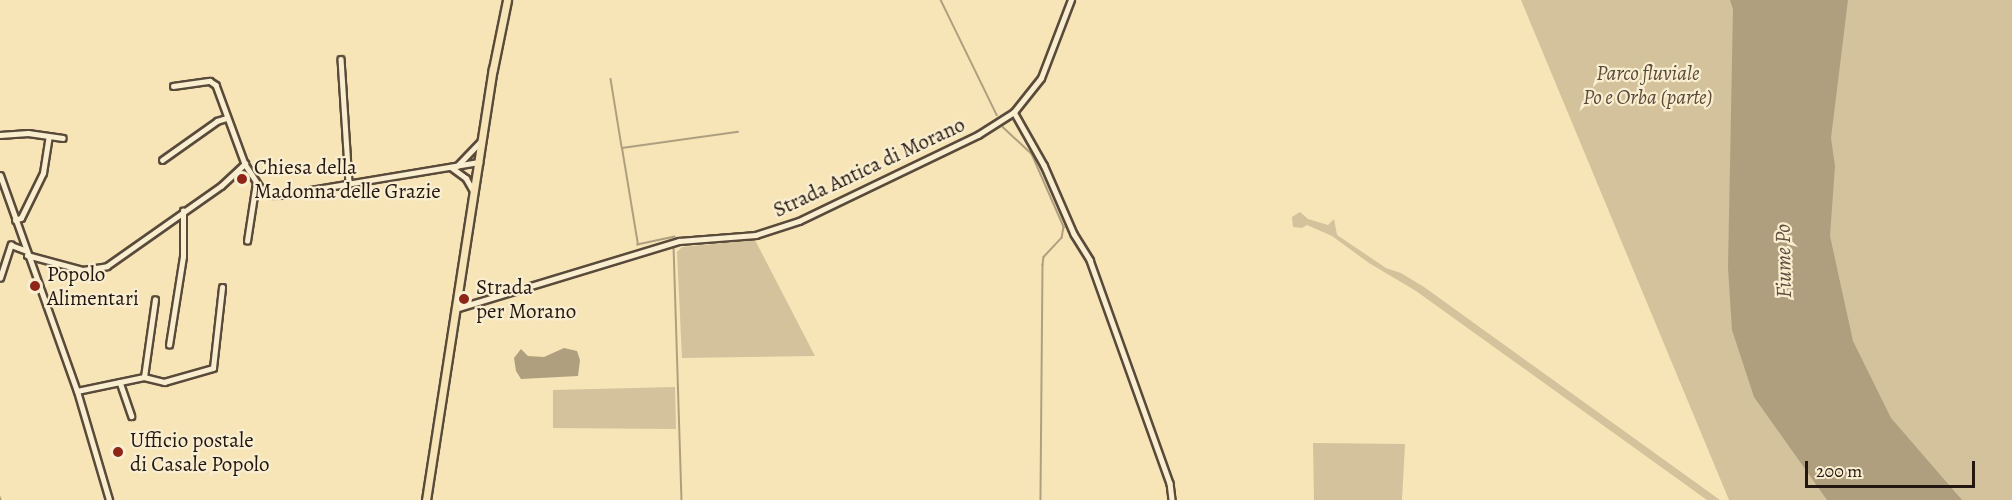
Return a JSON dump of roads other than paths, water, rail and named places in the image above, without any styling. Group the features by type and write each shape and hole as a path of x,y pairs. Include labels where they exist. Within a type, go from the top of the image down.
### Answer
{"main road":[{"path":"426,500 455,309 507,0"}],"street":[{"name":"Strada Antica di Morano","path":"455,309 679,241 756,235 799,221 978,135 1014,112 1041,78 1071,0"},
{"path":"341,59 349,183"},
{"path":"173,86 210,81 216,85 226,118 245,164 256,183 273,195 479,162"},
{"path":"1014,112 1039,154 1074,234 1090,260 1170,483 1172,500"},
{"path":"162,160 217,121 226,118"},
{"path":"0,135 28,133 63,138"},
{"path":"15,219 21,218 43,173 50,137"},
{"path":"454,166 475,150 483,137"},
{"path":"0,278 11,246 83,270 95,270 107,266 221,186 245,164"},
{"path":"454,166 466,178 474,194"},
{"path":"0,175 76,391 97,454 109,500"},
{"path":"247,241 256,183"},
{"path":"169,345 183,257 183,211"},
{"path":"76,391 144,377 164,382 213,368 222,288"},
{"path":"144,377 155,300"},
{"path":"120,382 132,416"}],"water":[{"name":"Fiume Po","path":"1730,0 1848,0 1831,138 1835,166 1830,236 1853,341 1891,418 1962,500 1827,500 1754,397 1732,330 1728,268 1733,9"},
{"path":"564,348 577,351 580,360 578,376 521,379 516,371 514,358 521,349 528,356 544,357"}],"waterway":[{"path":"941,0 997,115"},
{"path":"611,79 622,147"},
{"path":"1003,127 1032,154 1064,227 1062,238 1044,257 1043,265 1041,500"},
{"path":"675,237 638,245 622,148 738,132"},
{"path":"674,246 682,500"}],"place":[{"name":"Chiesa della Madonna delle Grazie","path":"242,179"},
{"name":"Popolo Alimentari","path":"35,286"},
{"name":"Strada per Morano","path":"464,299"},
{"name":"Ufficio postale di Casale Popolo","path":"118,452"}],"park label":[{"name":"Parco fluviale Po e Orba (parte)","path":"1648,85"}]}
